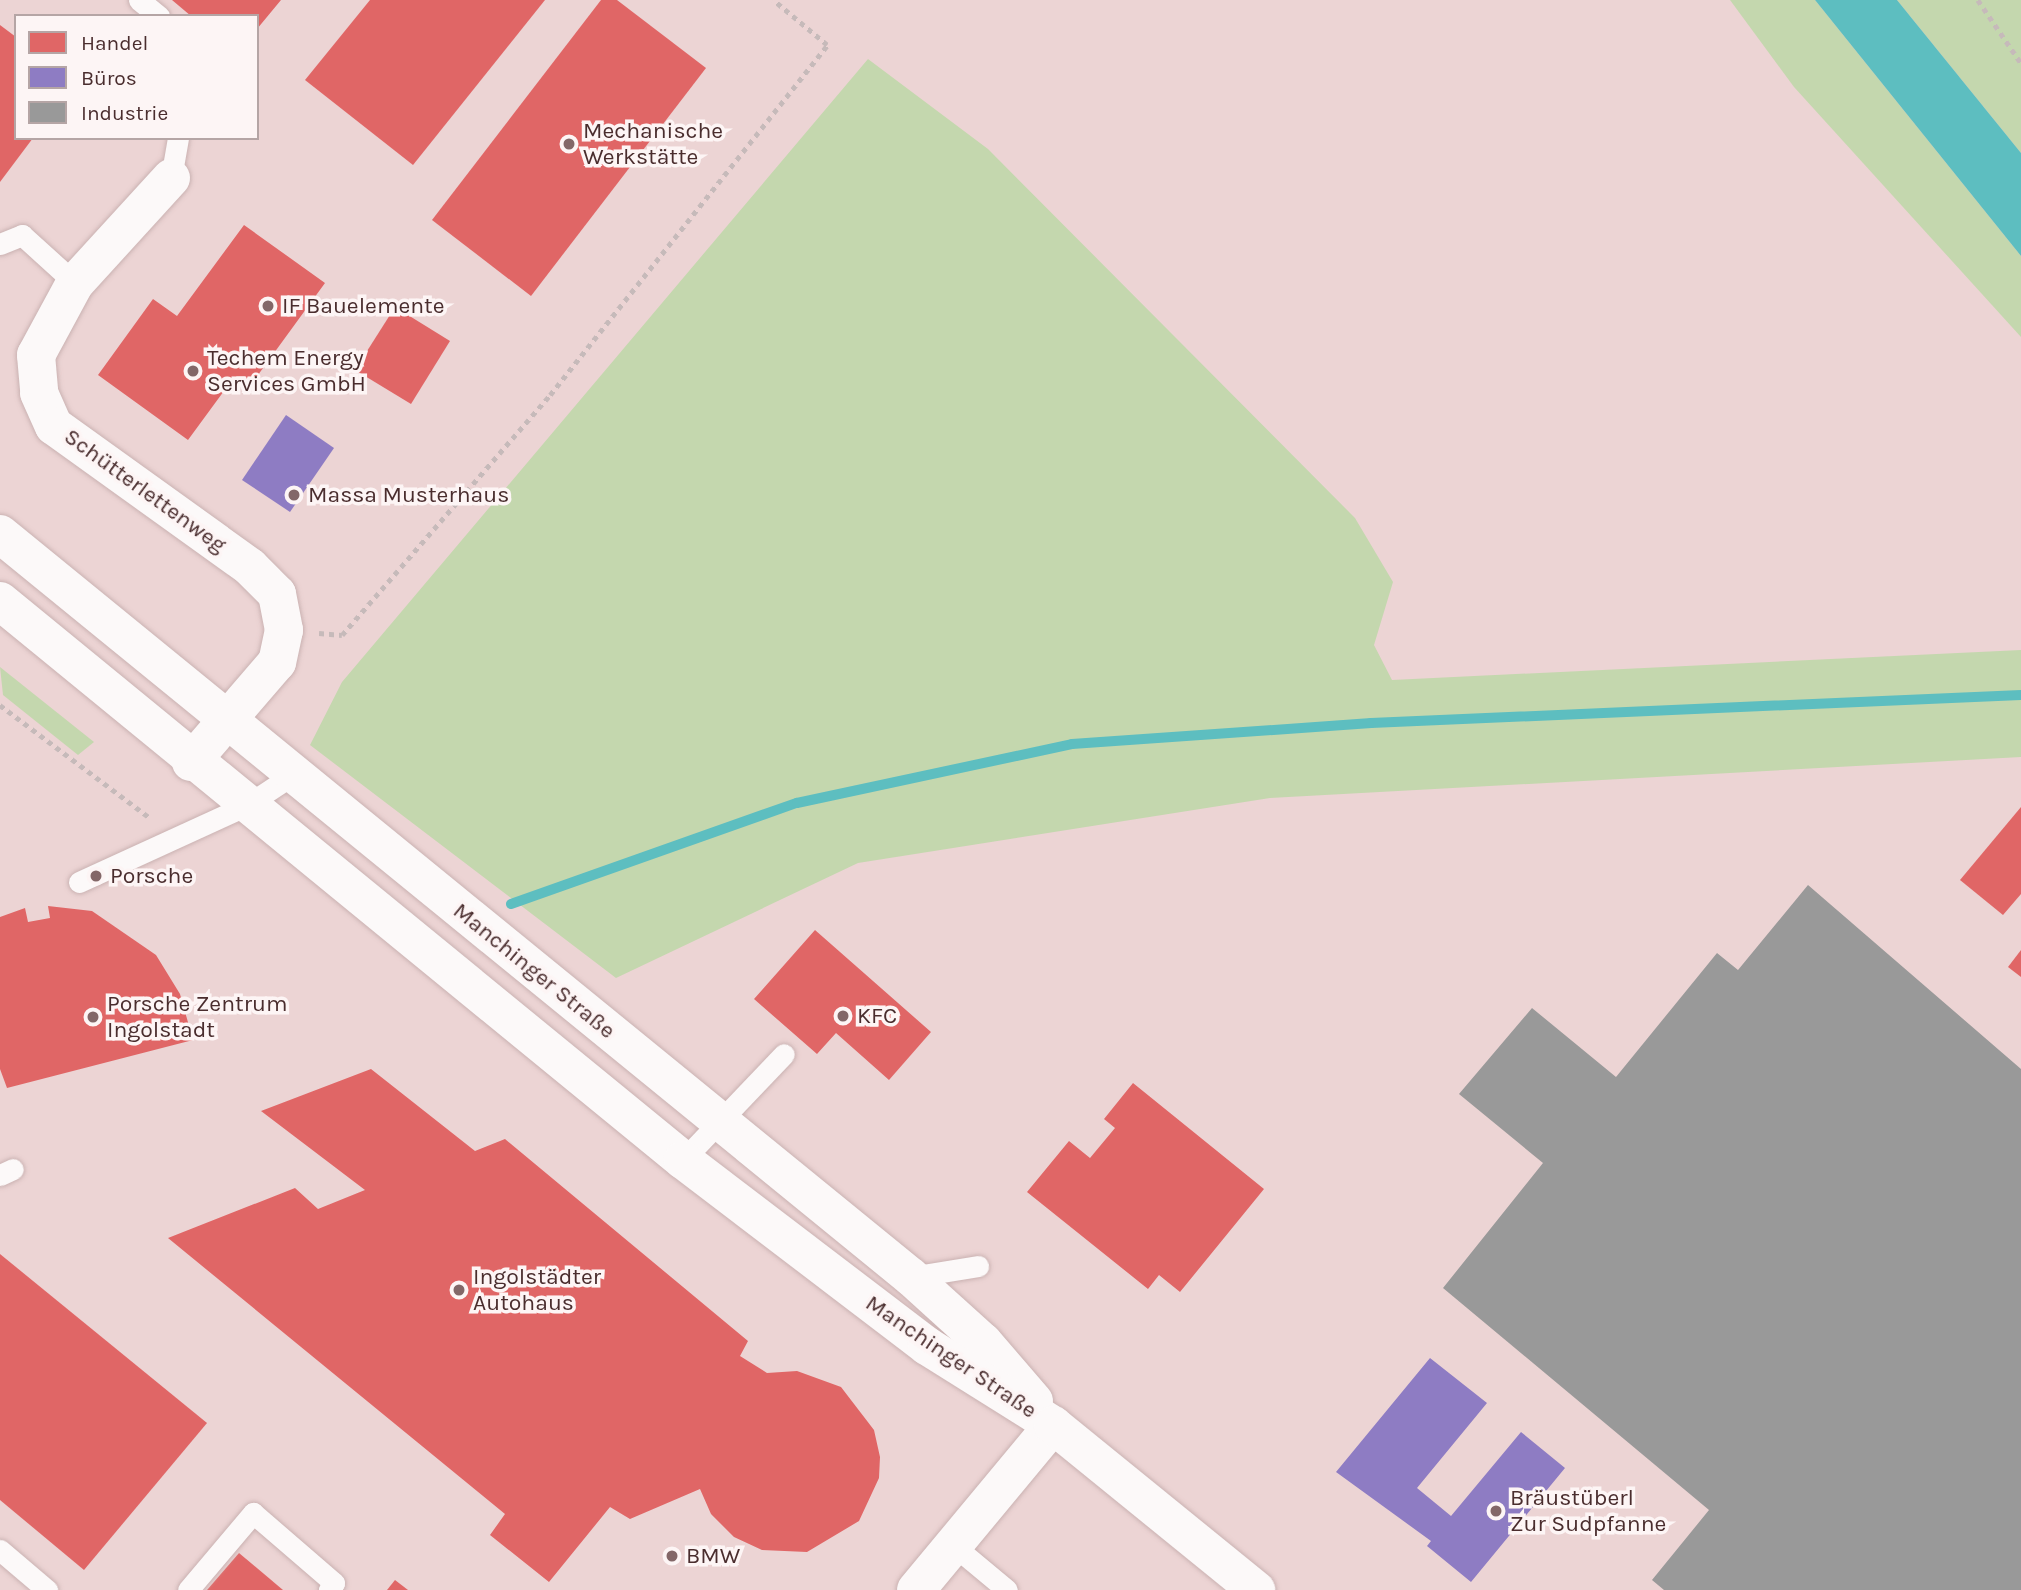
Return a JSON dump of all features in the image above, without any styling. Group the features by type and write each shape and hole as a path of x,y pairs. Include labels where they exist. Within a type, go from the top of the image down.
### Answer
{"main road":[{"name":"Schütterlettenweg","path":"171,178 75,283 36,355 39,393 54,426 250,567 277,594 284,630 277,662 191,762"},
{"name":"Manchinger Straße","path":"0,534 291,776 911,1277 993,1351 1052,1425"},
{"name":"Manchinger Straße","path":"0,601 191,762 683,1160 927,1346 1052,1425 1256,1590"},
{"path":"916,1590 1052,1425"}],"lane":[{"path":"139,0 156,14"},
{"path":"171,178 178,140"},
{"path":"0,244 22,235 75,283"},
{"path":"79,882 151,846 181,839 247,805 291,776"},
{"path":"683,1160 784,1054"},
{"path":"911,1277 978,1266"},
{"path":"188,1590 253,1513 334,1583 328,1590"},
{"path":"953,1545 1007,1590"},
{"path":"0,1550 47,1590"}],"path":[{"path":"284,630 342,635 550,395 827,45 773,0"},
{"path":"1978,0 2021,63"},
{"path":"0,705 107,790 181,839"}],"green space":[{"path":"1730,0 1815,0 2021,256 2021,337 1794,87"},
{"path":"1897,0 2021,0 2021,153"},
{"path":"868,59 988,149 1355,518 1393,582 1374,645 1392,680 2021,650 2021,757 1270,798 858,863 616,978 310,745 342,682"},
{"path":"0,667 94,742 78,755 3,695"}],"water":[{"path":"1815,0 1897,0 2021,153 2021,256"}],"building: Handel":[{"path":"172,0 281,0 259,27 259,14 189,14"},
{"path":"370,0 545,0 413,165 305,80"},
{"name":"Mechanische Werkstätte","path":"601,0 617,0 706,68 531,296 432,220"},
{"path":"0,25 14,36 14,140 32,140 0,182"},
{"path":"244,225 325,283 247,390 232,380 188,440 98,375 153,299 177,316"},
{"path":"395,307 450,341 411,404 355,370"},
{"path":"2021,807 2021,894 2003,915 1960,880"},
{"name":"Porsche Zentrum Ingolstadt","path":"48,906 92,911 156,955 180,994 193,1040 7,1088 0,1069 0,917 25,908 28,922 50,918"},
{"name":"KFC","path":"815,930 931,1032 889,1080 836,1033 817,1054 754,999"},
{"path":"2021,950 2021,977 2008,967"},
{"name":"Ingolstädter Autohaus","path":"371,1069 475,1151 505,1139 748,1341 740,1356 767,1373 797,1371 841,1387 874,1430 880,1457 879,1478 859,1521 807,1552 762,1550 734,1537 711,1514 700,1489 630,1519 610,1507 549,1582 490,1535 505,1514 168,1238 295,1188 318,1209 365,1190 261,1111"},
{"path":"1133,1083 1264,1189 1180,1292 1159,1275 1148,1289 1027,1192 1069,1141 1090,1158 1115,1128 1104,1119"},
{"path":"0,1254 207,1423 84,1570 0,1500"},
{"path":"239,1553 283,1590 207,1590"},
{"path":"395,1580 408,1590 387,1590"}],"building: Büros":[{"path":"286,415 334,448 290,512 242,480"},
{"path":"1430,1358 1487,1403 1417,1488 1451,1516 1521,1432 1565,1468 1471,1582 1427,1546 1431,1541 1336,1472"}],"building: Industrie":[{"path":"1808,885 2021,1069 2021,1590 1664,1590 1652,1580 1709,1510 1443,1288 1543,1163 1459,1094 1532,1008 1616,1077 1717,953 1738,970"}],"waterway":[{"path":"511,904 797,803 1072,744 1371,723 2021,695"}],"place":[{"name":"Mechanische Werkstätte","path":"569,144"},
{"name":"IF Bauelemente","path":"268,306"},
{"name":"Techem Energy Services GmbH","path":"193,371"},
{"name":"Massa Musterhaus","path":"294,495"},
{"name":"Porsche","path":"96,876"},
{"name":"KFC","path":"843,1016"},
{"name":"Porsche Zentrum Ingolstadt","path":"93,1017"},
{"name":"Ingolstädter Autohaus","path":"459,1290"},
{"name":"Bräustüberl Zur Sudpfanne","path":"1496,1511"},
{"name":"BMW","path":"672,1556"}]}
